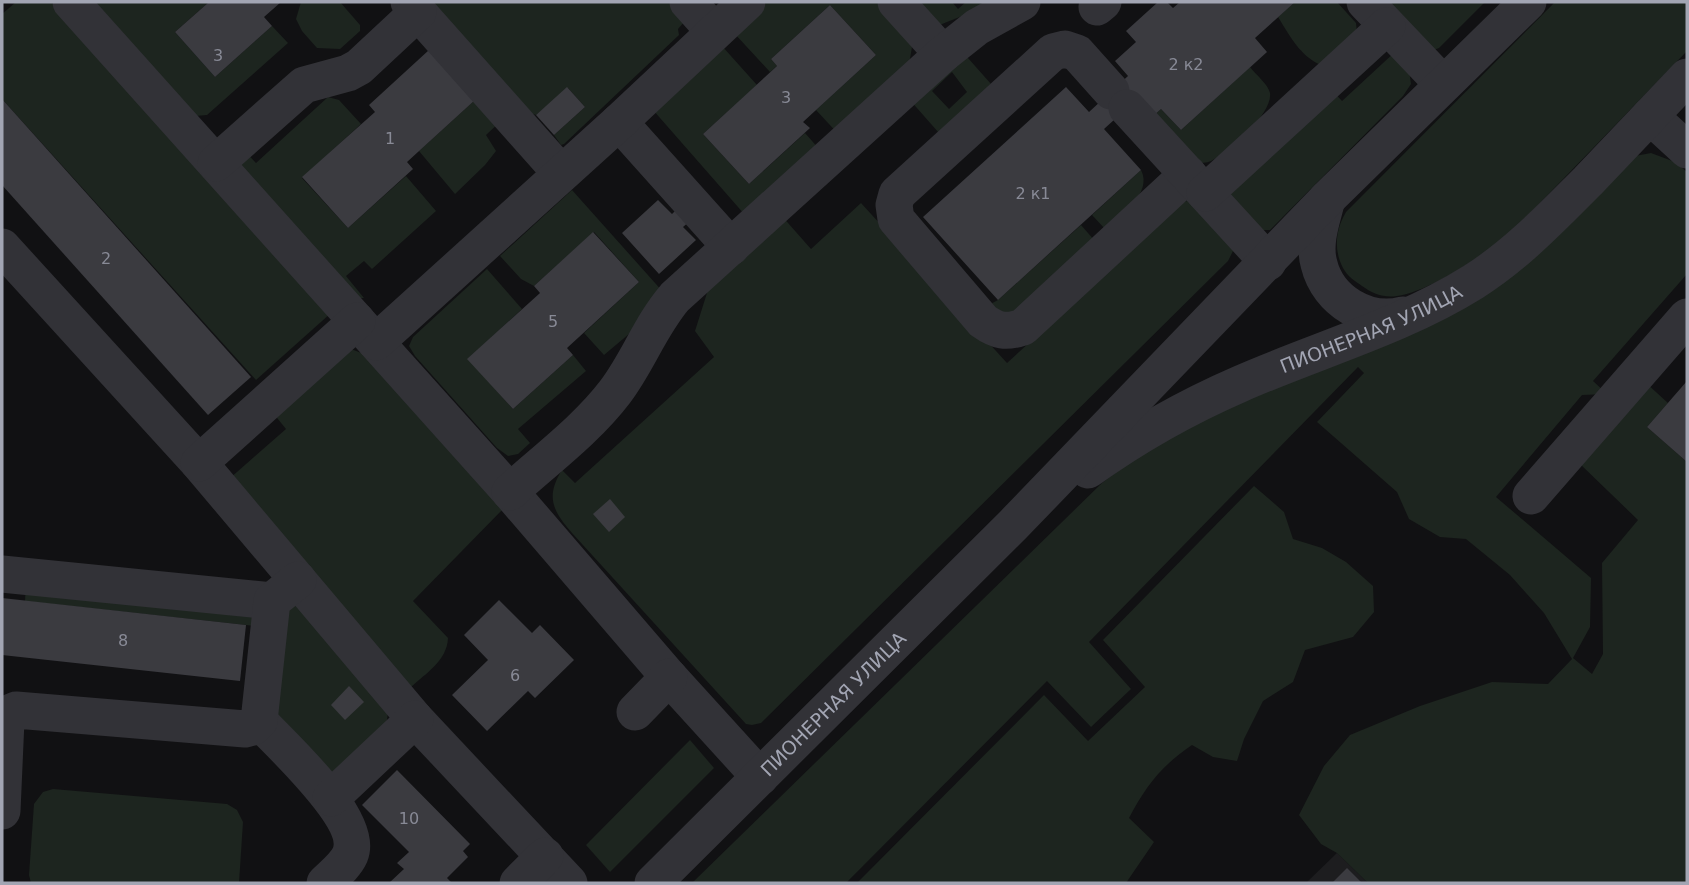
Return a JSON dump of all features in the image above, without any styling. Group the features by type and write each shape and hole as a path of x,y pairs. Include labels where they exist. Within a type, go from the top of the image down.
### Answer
{"street":[{"path":"71,2 510,492 669,677 760,777"},
{"path":"688,2 714,31"},
{"path":"199,463 367,332 561,173 747,2"},
{"path":"896,2 943,54"},
{"path":"510,492 614,394 630,373 662,312 675,297 943,54 977,27 1022,2"},
{"name":"ПИОНЕРНАЯ УЛИЦА","path":"653,883 1013,525 1328,199 1528,2"},
{"path":"216,163 304,85 348,73 359,67 413,7 561,173"},
{"path":"1268,262 1197,184 1119,99 1077,52 1065,49 1053,52 897,194 894,205 896,219 900,225 983,321 995,330 1010,332 1023,327 1197,184 1376,14 1443,84"},
{"name":"ПИОНЕРНАЯ УЛИЦА","path":"1013,525 1115,451 1176,415 1238,384 1418,312 1474,282 1526,242 1687,78"},
{"path":"1650,116 1687,150"},
{"path":"619,122 732,247"},
{"path":"1328,199 1320,224 1317,247 1319,264 1328,284 1341,300 1354,310 1375,318 1418,312"},
{"path":"2,247 199,463 285,591 415,719 569,883"},
{"path":"1531,496 1687,317"},
{"path":"2,574 285,591"},
{"path":"2,811 6,720 9,713 16,709 245,729 253,727 259,722 285,591"},
{"path":"635,712 669,677"},
{"path":"331,798 415,719"},
{"path":"259,722 331,798 348,829 351,854 325,883"},
{"path":"518,883 545,856"}],"shaded area":[{"path":"16,2 51,2 331,313 256,380 2,99 2,14"},
{"path":"91,2 209,2 175,32 215,77 272,26 288,43 207,115 195,116"},
{"path":"301,2 340,2 360,25 360,31 340,49 317,48 302,31 296,19"},
{"path":"425,2 669,2 685,21 678,29 679,35 561,145 554,135 585,107 568,88 536,115 530,113"},
{"path":"767,2 877,2 912,47 908,70 841,137 816,110 876,55 830,5 771,59 777,66 770,72 734,33"},
{"path":"910,2 952,2 958,9 966,2 988,2 940,25"},
{"path":"1295,2 1337,2 1356,23 1357,33 1321,65 1301,51 1278,17"},
{"path":"1375,2 1485,2 1439,48 1429,52"},
{"path":"1555,2 1687,2 1687,51 1510,234 1441,280 1411,293 1388,296 1366,289 1343,268 1338,254 1338,232 1346,212"},
{"path":"722,46 757,85 703,134 749,184 805,133 820,150 745,215 653,110"},
{"path":"960,49 991,84 939,133 909,99","holes":["952,72 967,92 949,109 932,91"]},
{"path":"1396,51 1409,70 1411,84 1403,96 1270,230 1255,230 1224,190 1328,86 1342,101"},
{"path":"1250,67 1269,90 1269,102 1265,111 1248,132 1228,150 1209,162 1195,163 1152,117 1161,109 1181,130"},
{"path":"328,97 339,100 361,124 302,178 348,228 406,176 436,211 372,269 364,261 346,276 364,298 358,298 238,166 239,145 256,163"},
{"path":"475,100 503,119 486,135 496,151 455,194 419,151"},
{"path":"1651,153 1675,162 1687,172 1687,274 1593,381 1607,394 1582,395 1496,497 1591,578 1590,627 1573,658 1592,674 1603,654 1602,563 1638,520 1579,463 1645,382 1668,403 1647,427 1687,462 1687,883 1368,883 1337,853 1321,844 1299,815 1324,766 1350,735 1420,706 1492,682 1548,684 1572,659 1544,613 1510,575 1466,539 1440,537 1409,519 1397,492 1317,422 1364,373 1358,367 1089,642 1131,689 1091,727 1047,681 846,883 692,883 1102,483 1161,438 1348,355 1635,156"},
{"path":"1141,170 1144,179 1139,195 1106,230 1092,215"},
{"path":"572,190 664,293 648,318 604,355 584,333 639,282 594,232 534,286 521,279 500,256"},
{"path":"1188,201 1231,246 1233,251 1228,261 761,723 746,724 572,533 556,511 554,488 562,470 575,483 714,357 695,331 712,277 781,215 811,249 861,203 1007,363 1182,202"},
{"path":"1081,225 1095,241 1009,317 983,308 998,300"},
{"path":"487,269 522,309 468,359 513,409 573,355 586,371 518,429 530,443 518,454 508,456 497,448 409,346 413,337"},
{"path":"351,349 364,354 503,509 413,601 448,638 440,660 410,688 229,479 286,429 273,413"},
{"path":"1254,486 1284,512 1293,539 1322,548 1346,562 1373,586 1374,612 1353,637 1305,650 1293,682 1263,701 1244,739 1237,761 1213,757 1192,745 1163,769 1148,786 1129,818 1154,842 1126,883 857,883 1044,695 1088,741 1145,687 1103,640"},
{"path":"26,582 248,603 255,626 25,601"},
{"path":"296,599 388,712 387,720 381,728 329,776 276,725 284,608"},
{"path":"690,740 714,768 610,872 586,845"},
{"path":"53,789 227,804 237,810 243,822 239,883 31,883 29,875 34,804 43,792"},
{"path":"1337,853 1368,883 1306,883"}],"building":[{"path":"209,2 281,2 264,17 272,26 215,77 175,32"},
{"path":"1158,2 1167,2 1173,8 1180,2 1295,2 1255,38 1267,52 1181,130 1161,109 1152,117 1136,100 1104,129 1141,170 998,300 923,217 1066,87 1089,112 1128,76 1115,61 1136,42 1126,31"},
{"path":"830,5 876,55 803,122 810,128 749,184 703,134 777,66 771,59"},
{"path":"429,50 475,100 407,162 413,169 348,228 302,177 375,112 369,105"},
{"path":"567,87 585,107 554,135 536,115"},
{"path":"2,99 251,377 208,415 2,185"},
{"path":"658,200 672,214 679,207 691,220 683,227 696,240 659,274 622,233"},
{"path":"593,232 639,282 567,348 573,355 513,409 467,359 540,293 534,286"},
{"path":"1687,381 1687,462 1647,427"},
{"path":"610,499 625,517 609,532 593,514"},
{"path":"2,598 246,625 240,681 2,655"},
{"path":"499,600 532,633 540,625 574,660 535,698 528,691 487,731 452,695 488,660 464,635"},
{"path":"349,686 364,702 345,720 331,705"},
{"path":"397,770 470,844 463,851 468,857 447,878 452,883 389,883 404,869 397,863 409,852 362,805"},
{"path":"1347,868 1362,883 1332,883"}]}
